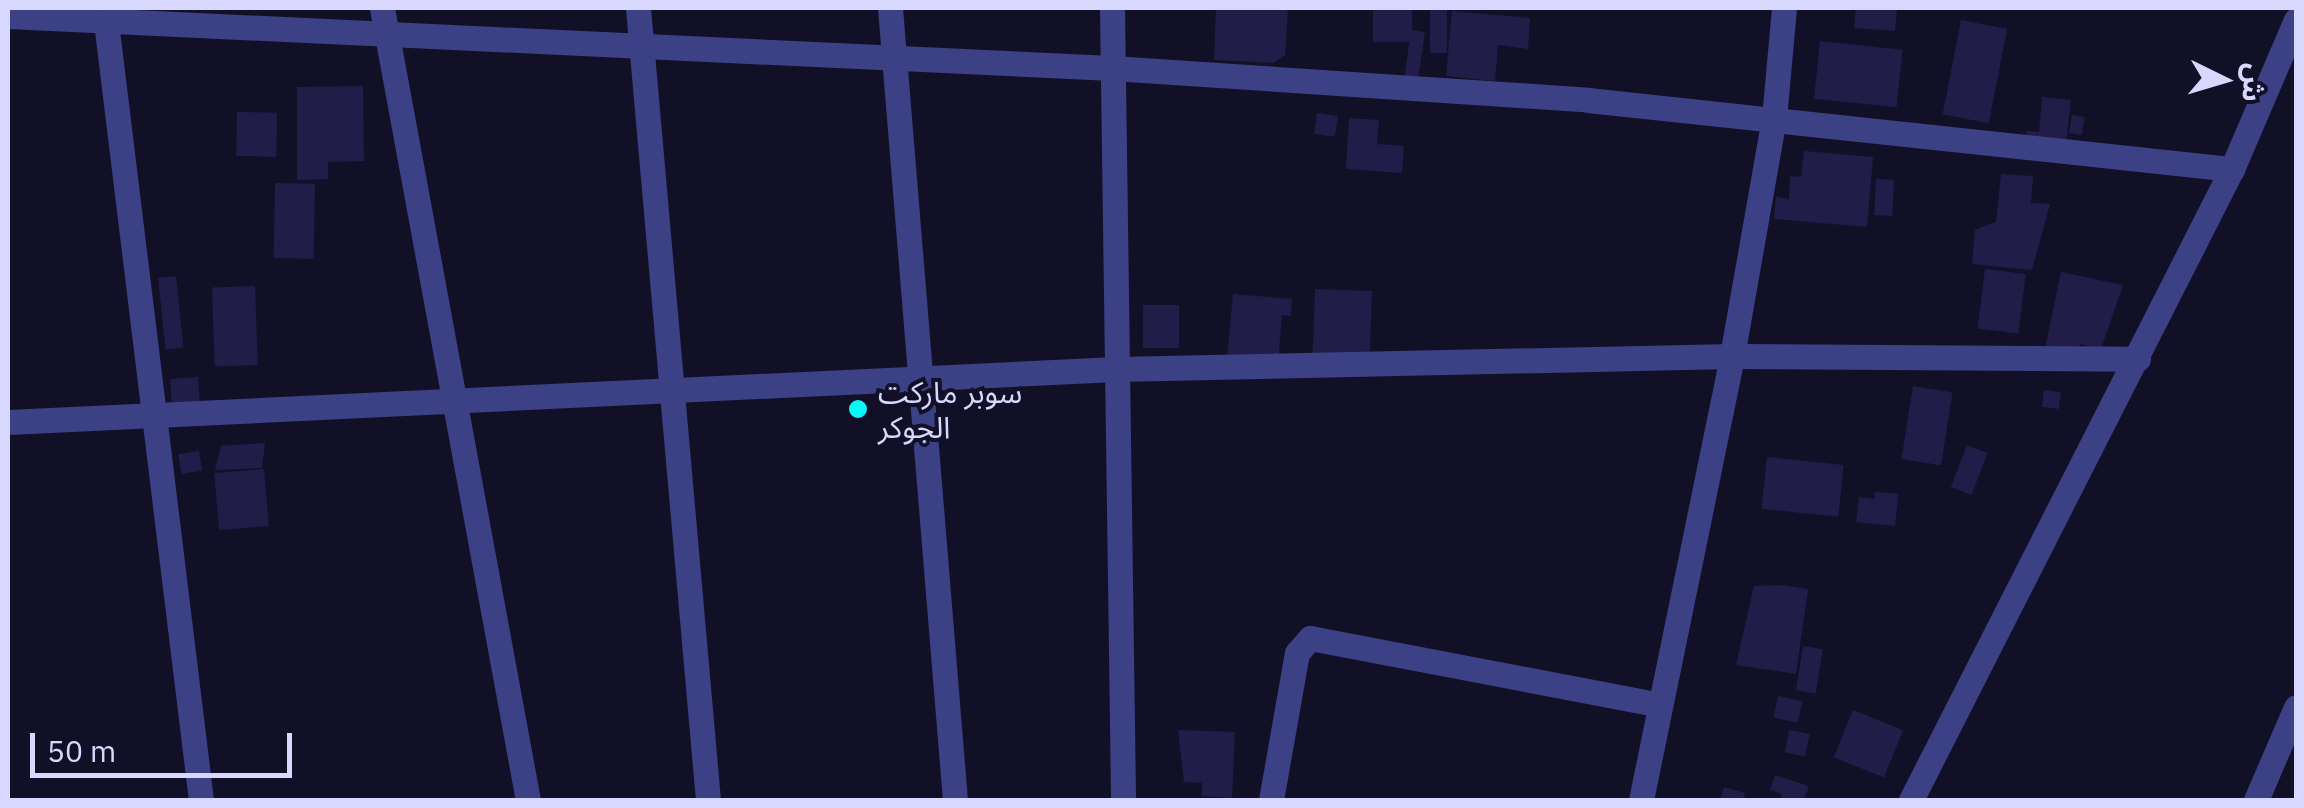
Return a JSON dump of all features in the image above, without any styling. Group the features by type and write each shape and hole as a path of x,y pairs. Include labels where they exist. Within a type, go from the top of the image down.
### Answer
{"street":[{"path":"382,8 528,800"},
{"path":"638,8 708,800"},
{"path":"890,8 954,800"},
{"path":"1112,8 1123,800"},
{"path":"1641,800 1732,356 1774,118 1784,8"},
{"path":"8,16 1112,68 1774,118 2232,169"},
{"path":"1911,800 2232,169 2296,20"},
{"path":"106,22 201,800"},
{"path":"8,422 454,397 1116,369 1732,356 2138,358"},
{"path":"1271,800 1297,653 1310,638 1660,704"},
{"path":"2256,800 2296,706"}],"building":[{"path":"1216,8 1288,8 1285,55 1273,63 1214,60"},
{"path":"1373,8 1412,8 1412,42 1373,42"},
{"path":"1430,8 1447,8 1447,53 1430,53"},
{"path":"1856,8 1897,8 1895,31 1854,28"},
{"path":"1452,11 1530,18 1528,49 1498,45 1495,81 1446,76"},
{"path":"1961,20 2007,29 1989,123 1943,114"},
{"path":"1411,30 1425,32 1418,79 1404,78"},
{"path":"1820,41 1903,50 1896,107 1814,99"},
{"path":"363,86 364,161 328,162 328,179 297,180 297,87"},
{"path":"2042,97 2071,100 2066,142 2026,138 2027,131 2039,132"},
{"path":"237,112 277,113 276,157 236,156"},
{"path":"1317,113 1338,116 1335,137 1314,134"},
{"path":"2072,115 2085,117 2082,135 2069,133"},
{"path":"1349,118 1379,120 1377,144 1404,146 1402,173 1346,169"},
{"path":"1804,151 1873,157 1867,227 1774,219 1776,197 1789,199 1790,176 1801,177"},
{"path":"2001,174 2033,176 2031,203 2050,204 2032,270 1972,264 1975,230 1996,222"},
{"path":"1876,179 1894,180 1892,216 1874,215"},
{"path":"275,183 315,184 314,259 274,258"},
{"path":"1985,269 2026,274 2018,334 1978,329"},
{"path":"2061,272 2123,285 2101,349 2080,344 2076,360 2044,353"},
{"path":"176,276 184,348 166,349 158,278"},
{"path":"255,286 258,365 215,366 212,288"},
{"path":"1315,289 1372,291 1369,377 1312,375"},
{"path":"1233,294 1292,299 1291,316 1282,315 1277,373 1226,368"},
{"path":"1143,305 1179,305 1179,348 1143,348"},
{"path":"198,377 200,406 172,408 170,379"},
{"path":"1913,386 1953,392 1941,465 1901,459"},
{"path":"2044,390 2061,392 2059,409 2042,407"},
{"path":"265,443 262,468 215,470 221,446"},
{"path":"1967,445 1988,453 1971,495 1951,487"},
{"path":"199,451 202,471 181,474 178,454"},
{"path":"1767,457 1844,465 1838,517 1762,509"},
{"path":"264,469 269,526 219,530 214,473"},
{"path":"1875,492 1898,494 1895,526 1856,522 1859,497 1875,499"},
{"path":"1754,586 1808,589 1796,674 1736,665"},
{"path":"1803,646 1823,649 1816,694 1796,690"},
{"path":"1778,696 1802,701 1798,723 1773,718"},
{"path":"1853,710 1903,730 1884,778 1834,757"},
{"path":"1178,730 1235,732 1232,798 1202,796 1202,783 1184,782"},
{"path":"1789,730 1810,734 1805,757 1785,753"},
{"path":"1775,775 1809,786 1804,800 1781,800 1782,794 1770,790"},
{"path":"1724,787 1745,793 1743,800 1720,800"}],"place":[{"name":"سوبر ماركت الجوكر","path":"858,409"}]}
